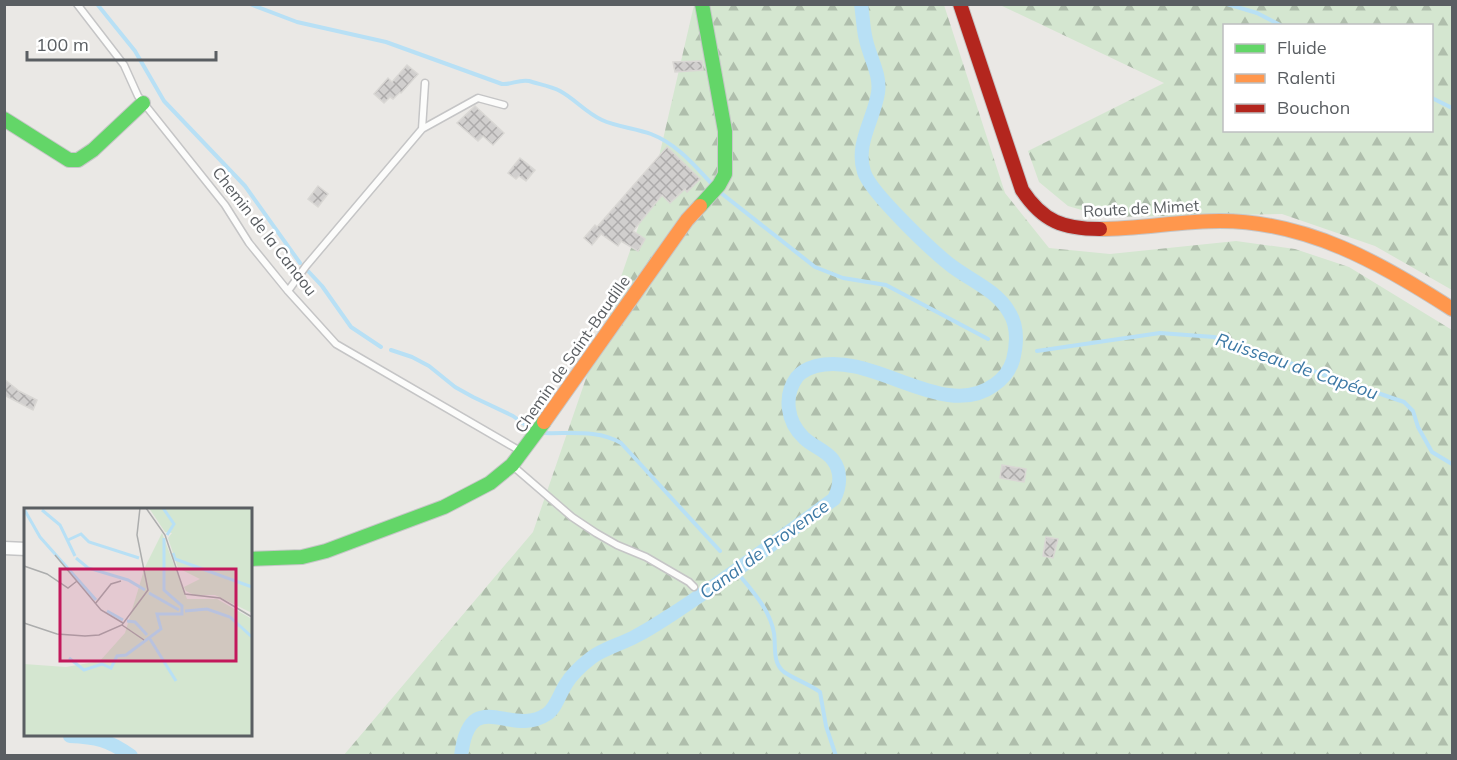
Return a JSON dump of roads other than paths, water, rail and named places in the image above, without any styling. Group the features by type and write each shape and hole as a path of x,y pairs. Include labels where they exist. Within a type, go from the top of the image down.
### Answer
{"street":[{"name":"Chemin de Saint-Baudille","path":"252,560 302,557 355,541 467,496 490,483 512,465 523,452 687,220 719,185 725,174 725,131 702,4"},
{"name":"Route de Mimet","path":"960,4 1019,184 1035,207 1056,224 1087,229 1221,221 1289,230 1325,239 1358,252 1452,309"},
{"path":"4,119 59,155 69,160 78,160 93,150 143,103"},
{"path":"4,548 24,549"}],"lane":[{"name":"Chemin de la Canaou","path":"77,4 124,65 143,103 225,205 249,243 336,344 523,452"},
{"path":"422,129 425,83"},
{"path":"288,291 306,266 422,129 478,98 504,105"},
{"path":"512,465 572,518 617,545 646,557 694,587"}],"waterway":[{"path":"97,4 135,51 164,101 245,186 300,263"},
{"name":"Ruisseau de Capéou","path":"250,4 297,22 386,42 502,84 529,81 553,88 602,120 651,134 669,143 712,184"},
{"name":"Canal de Provence","path":"461,756 466,734 473,722 482,717 519,721 533,720 547,714 571,677 591,658 631,639 671,615 834,499 838,490 838,469 827,454 798,432 789,409 793,384 803,372 816,366 838,364 861,368 953,396 974,394 994,385 1010,367 1016,335 1012,317 1004,305 991,292 953,267 918,236 878,193 864,172 863,142 879,86 865,36 861,4"},
{"path":"1227,4 1257,13 1278,24"},
{"path":"1433,98 1452,108"},
{"name":"Ruisseau de Capéou","path":"721,193 815,267 843,278 886,285 988,339"},
{"path":"308,271 322,286 351,327 381,347"},
{"name":"Ruisseau de Capéou","path":"1037,351 1160,333 1214,337 1404,402 1413,411 1418,427 1432,452 1452,464"},
{"path":"391,350 429,366 455,387 513,416 531,429"},
{"path":"543,433 593,434 621,443 720,551"},
{"path":"741,577 769,617 774,633 776,659 780,668 788,675 820,692 826,726 836,756"},
{"name":"Canal de Provence","path":"70,736 102,740 131,756"}]}
